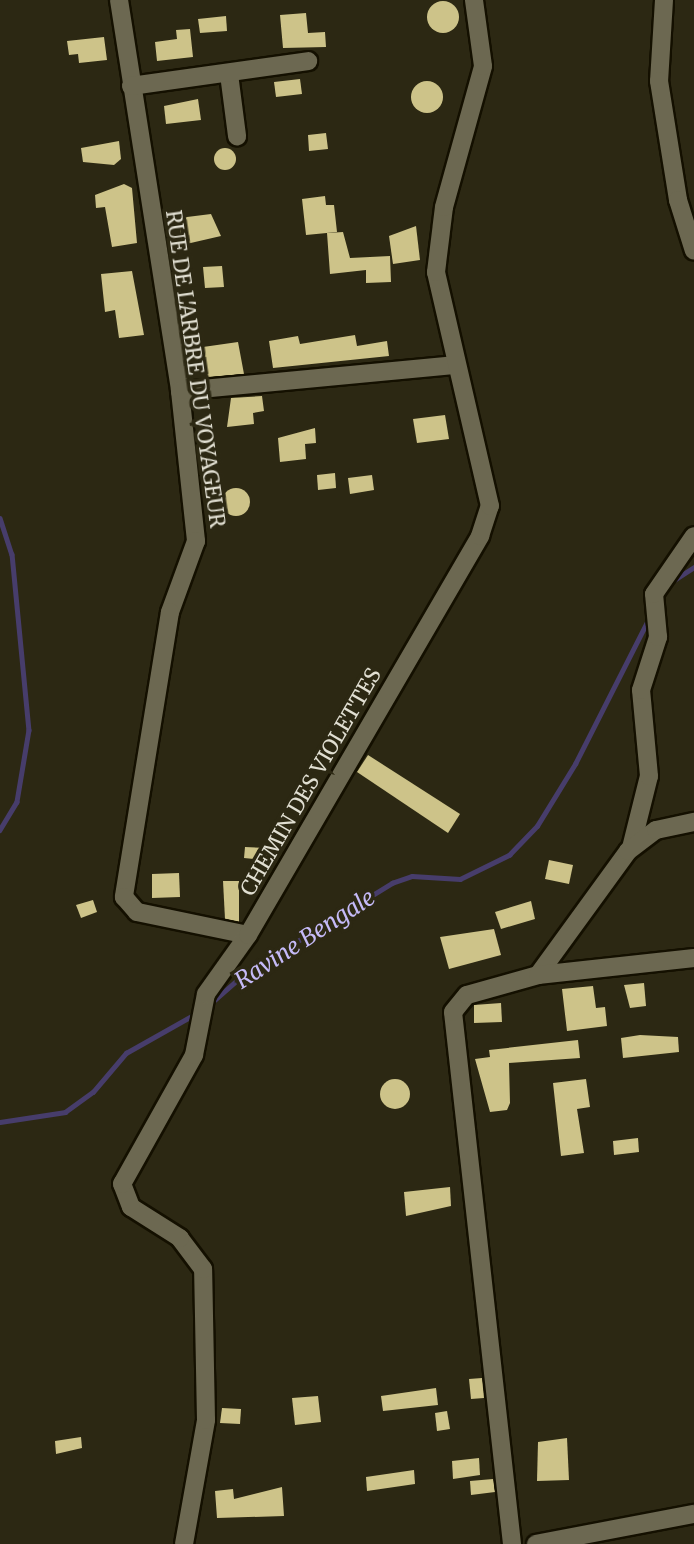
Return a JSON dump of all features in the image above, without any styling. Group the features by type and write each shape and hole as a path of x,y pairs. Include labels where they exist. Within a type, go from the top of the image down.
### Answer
{"street":[{"name":"RUE DE L'ARBRE DU VOYAGEUR","path":"119,0 180,391 196,541 170,612 124,897 137,912 248,935"},
{"name":"CHEMIN DES VIOLETTES","path":"184,1544 206,1420 203,1269 180,1238 131,1207 122,1184 194,1055 206,994 248,935 480,536 490,506 453,365 436,272 444,207 483,66 474,0"},
{"path":"664,0 659,81 678,200 694,251"},
{"path":"131,86 308,61"},
{"path":"229,74 237,136"},
{"path":"180,391 453,365"},
{"path":"631,848 649,776 641,690 657,637 657,583 694,536"},
{"path":"538,975 631,848 656,831 694,822"},
{"path":"512,1544 453,1012 467,995 538,975 694,958"},
{"path":"536,1544 694,1514"}],"building":[{"path":"443,1 454,6 459,17 454,28 443,33 432,28 427,17 432,6"},
{"path":"306,13 308,33 325,32 326,47 283,48 280,15"},
{"path":"226,16 227,31 200,33 198,19"},
{"path":"190,29 193,57 157,61 155,42 177,39 176,30"},
{"path":"104,37 107,60 79,63 78,54 69,55 67,41"},
{"path":"300,79 302,94 276,97 274,82"},
{"path":"427,81 438,86 443,97 438,108 427,113 416,108 411,97 416,86"},
{"path":"198,99 201,120 166,124 164,106"},
{"path":"326,133 328,149 309,151 308,135"},
{"path":"119,141 121,159 114,165 83,162 81,148"},
{"path":"225,148 233,151 236,159 233,167 225,170 217,167 214,159 217,151"},
{"path":"124,184 132,188 137,243 112,247 105,207 96,208 95,195"},
{"path":"325,196 326,205 334,205 337,232 306,235 302,199"},
{"path":"211,214 221,236 182,245 179,218"},
{"path":"416,226 420,260 393,264 389,236"},
{"path":"343,232 350,258 390,256 391,282 366,283 366,270 330,274 327,233"},
{"path":"222,266 224,287 205,288 203,267"},
{"path":"132,271 144,335 119,338 115,310 105,312 101,274"},
{"path":"355,335 357,346 387,341 389,356 273,368 269,341 298,336 300,344"},
{"path":"238,342 244,374 208,377 203,347"},
{"path":"262,396 264,411 253,413 254,424 227,427 231,398"},
{"path":"445,415 449,439 417,443 413,419"},
{"path":"315,428 316,443 305,444 306,459 280,462 278,438"},
{"path":"335,473 336,488 318,490 317,475"},
{"path":"372,475 374,490 350,494 348,478"},
{"path":"236,488 246,492 250,502 246,512 236,516 226,512 222,502 226,492"},
{"path":"368,755 460,814 448,833 357,772"},
{"path":"245,847 268,848 265,877 252,877 254,859 244,858"},
{"path":"549,860 573,865 569,884 545,879"},
{"path":"179,873 180,897 152,898 152,874"},
{"path":"223,881 239,881 239,922 225,919"},
{"path":"93,900 97,912 81,918 76,905"},
{"path":"531,901 535,919 501,929 495,912"},
{"path":"494,929 501,955 449,969 440,937"},
{"path":"644,983 646,1006 630,1008 624,985"},
{"path":"593,986 596,1008 605,1007 607,1026 567,1031 562,989"},
{"path":"501,1003 502,1022 474,1023 474,1005"},
{"path":"640,1035 678,1037 679,1052 623,1058 621,1038"},
{"path":"578,1040 580,1058 509,1063 510,1103 507,1110 490,1112 475,1059 490,1057 489,1050"},
{"path":"395,1079 401,1080 409,1088 409,1100 401,1108 395,1109 389,1108 381,1100 380,1094 381,1088 389,1080"},
{"path":"586,1079 590,1107 577,1109 584,1153 561,1156 553,1083"},
{"path":"638,1138 639,1152 614,1155 613,1141"},
{"path":"450,1187 451,1206 406,1216 404,1192"},
{"path":"482,1378 484,1398 471,1399 469,1379"},
{"path":"436,1388 438,1405 383,1411 381,1396"},
{"path":"318,1396 321,1422 295,1425 292,1398"},
{"path":"222,1408 241,1409 240,1424 220,1423"},
{"path":"447,1411 450,1429 437,1431 435,1413"},
{"path":"81,1437 82,1448 56,1454 55,1441"},
{"path":"567,1438 569,1480 537,1481 538,1442"},
{"path":"479,1458 480,1475 453,1479 452,1461"},
{"path":"414,1470 415,1484 367,1491 366,1477"},
{"path":"493,1479 495,1492 471,1495 470,1481"},
{"path":"282,1487 284,1516 217,1518 215,1491 233,1489 234,1499"}],"waterway":[{"path":"0,518 12,554 29,730 17,802 0,830"},
{"name":"Ravine Bengale","path":"668,584 694,567"},
{"name":"Ravine Bengale","path":"210,1004 244,974 392,883 412,876 460,879 509,855 537,826 575,764 649,618"},
{"name":"Ravine Bengale","path":"0,1122 65,1112 93,1092 126,1053 197,1013"}]}
